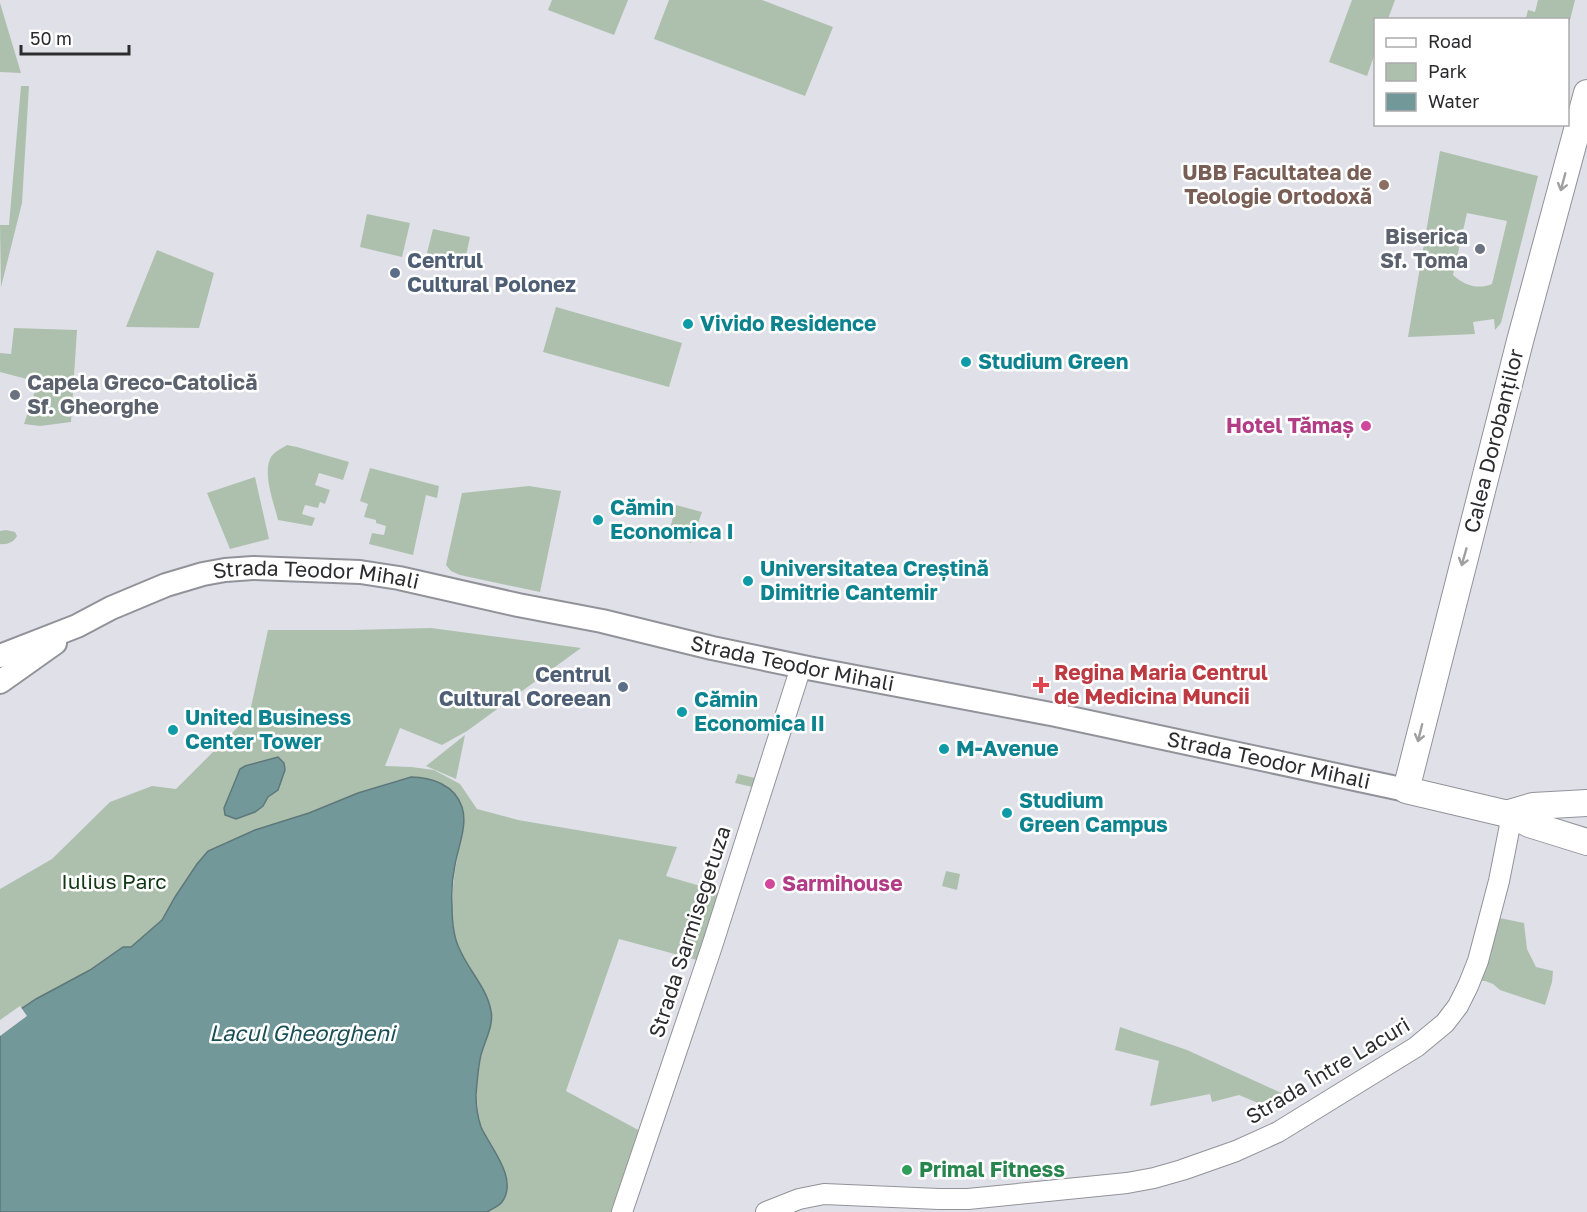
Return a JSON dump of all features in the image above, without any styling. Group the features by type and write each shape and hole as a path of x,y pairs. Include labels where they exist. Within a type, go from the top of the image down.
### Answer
{"main road":[{"name":"Calea Dorobanților","path":"1406,790 1520,341 1587,93"},
{"name":"Strada Teodor Mihali","path":"0,656 77,626 111,608 166,585 203,574 272,567 360,572 399,578 602,621 801,667 1056,715 1509,814"},
{"name":"Strada Teodor Mihali","path":"0,682 77,626"},
{"path":"1509,814 1533,806 1587,803"},
{"path":"1509,814 1533,814 1587,821"},
{"path":"1509,814 1529,824 1587,842"}],"street":[{"name":"Strada Sarmisegetuza","path":"622,1212 712,946 801,667"},
{"name":"Strada Între Lacuri","path":"766,1212 800,1198 824,1194 968,1199 1127,1183 1182,1170 1236,1151 1278,1132 1432,1036 1458,1006 1478,961 1498,881 1509,814"}],"green space":[{"path":"552,0 628,0 614,35 548,10"},
{"path":"669,0 762,0 833,27 805,96 654,39"},
{"path":"1352,0 1395,0 1388,18 1374,18 1374,56 1367,76 1329,62"},
{"path":"1538,0 1575,0 1569,24 1569,18 1526,18 1528,10 1535,12"},
{"path":"0,3 21,73 0,72"},
{"path":"21,86 29,86 22,203 1,287 0,225 9,225"},
{"path":"1440,151 1538,176 1501,323 1495,330 1494,319 1473,322 1475,334 1408,337","holes":["1467,213 1507,221 1492,284 1481,287 1471,286 1453,275"]},
{"path":"367,214 410,223 402,257 360,247"},
{"path":"433,229 470,237 463,269 425,261"},
{"path":"157,250 214,273 199,328 126,327"},
{"path":"556,307 682,343 669,387 543,352"},
{"path":"14,328 77,330 71,422 40,426 24,424 38,382 0,372 0,353 11,354"},
{"path":"287,445 349,462 343,480 319,473 315,485 330,490 325,504 320,502 318,508 305,505 302,514 315,518 312,526 278,520 268,471 271,457"},
{"path":"370,468 439,486 437,498 426,495 413,555 369,544 372,533 384,535 386,526 364,517 368,504 360,501"},
{"path":"255,477 269,539 230,549 207,493"},
{"path":"529,486 561,491 540,592 460,575 451,571 446,565 462,493"},
{"path":"676,505 702,512 691,543 669,533"},
{"path":"0,531 15,532 17,536 10,543 0,544"},
{"name":"Iulius Parc","path":"431,628 581,648 467,731 442,745 400,728 385,766 434,770 460,784 477,809 518,820 677,847 666,876 721,892 697,960 619,939 566,1091 642,1132 614,1212 487,1212 498,1206 504,1198 507,1182 502,1165 481,1127 477,1105 478,1071 490,1027 491,1010 481,986 459,950 453,926 453,883 464,819 420,777 395,781 358,793 321,809 255,830 230,841 197,864 162,920 131,947 123,947 90,970 36,999 0,1023 0,889 52,859 110,802 152,786 176,789 249,716 268,630","holes":["259,763 285,770 278,790 268,797 263,806 255,812 236,819 224,808 238,774 246,766"]},
{"path":"465,735 456,779 426,766"},
{"path":"738,774 759,779 757,788 735,783"},
{"path":"946,871 960,874 957,890 942,886"},
{"path":"1490,916 1524,923 1527,949 1536,967 1553,971 1545,1005 1500,990 1485,981 1470,981"},
{"path":"1120,1027 1187,1050 1288,1096 1258,1103 1239,1095 1212,1102 1210,1094 1150,1106 1159,1061 1115,1050"}],"water":[{"path":"278,757 284,763 285,770 278,790 268,797 263,806 255,812 236,819 225,815 224,808 240,769"},
{"name":"Lacul Gheorgheni","path":"411,777 434,781 448,788 459,799 464,814 452,880 454,934 464,958 486,995 492,1016 479,1064 476,1099 481,1127 505,1173 506,1193 502,1202 487,1212 0,1212 0,1023 36,999 90,970 123,947 131,947 162,920 197,864 208,851 255,830 309,813 358,793"}],"pier":[{"path":"20,1006 27,1016 0,1036 0,1020"}],"place":[{"name":"UBB Facultatea de Teologie Ortodoxă","path":"1384,185"},
{"name":"Biserica Sf. Toma","path":"1480,249"},
{"name":"Centrul Cultural Polonez","path":"395,273"},
{"name":"Vivido Residence","path":"688,324"},
{"name":"Studium Green","path":"966,362"},
{"name":"Capela Greco-Catolică Sf. Gheorghe","path":"15,395"},
{"name":"Hotel Tămaș","path":"1366,426"},
{"name":"Cămin Economica I","path":"598,520"},
{"name":"Universitatea Creștină Dimitrie Cantemir","path":"748,581"},
{"name":"Regina Maria Centrul de Medicina Muncii","path":"1041,685"},
{"name":"Centrul Cultural Coreean","path":"623,687"},
{"name":"Cămin Economica II","path":"682,712"},
{"name":"United Business Center Tower","path":"173,730"},
{"name":"M-Avenue","path":"944,749"},
{"name":"Studium Green Campus","path":"1007,813"},
{"name":"Sarmihouse","path":"770,884"},
{"name":"Primal Fitness","path":"907,1170"}]}
